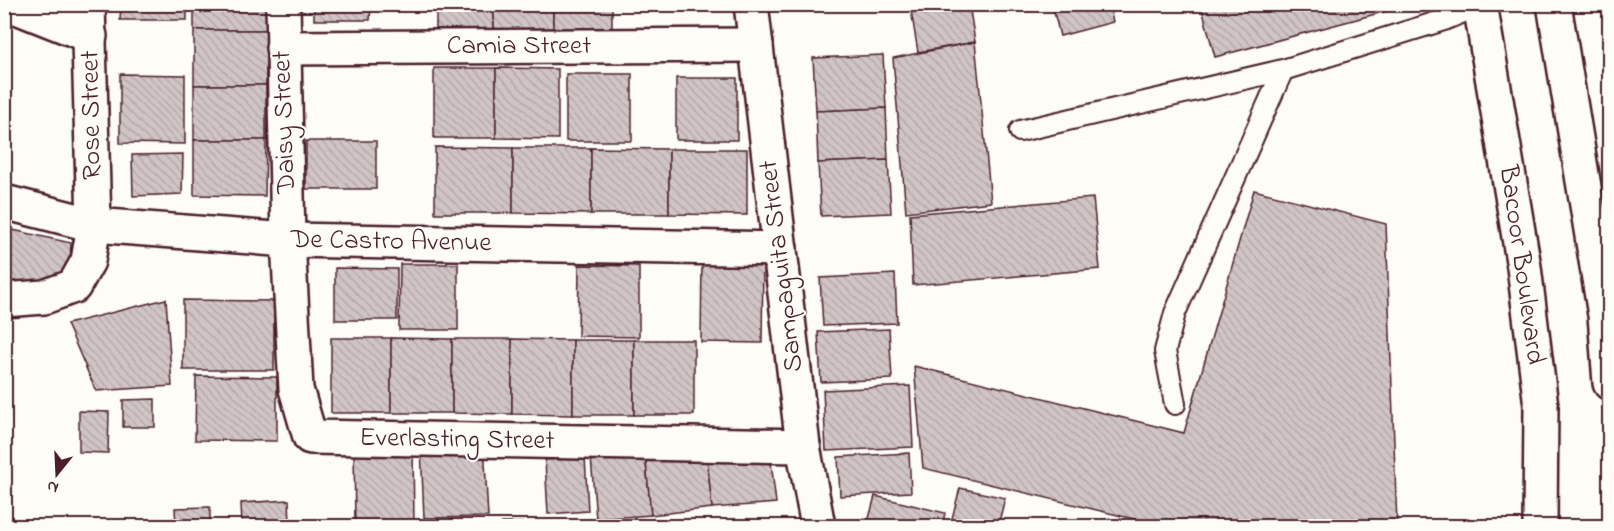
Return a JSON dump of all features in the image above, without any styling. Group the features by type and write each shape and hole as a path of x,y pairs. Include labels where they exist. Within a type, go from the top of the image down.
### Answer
{"street":[{"path":"9,4 89,20"},
{"name":"Daisy Street","path":"283,4 288,240"},
{"name":"Sampaguita Street","path":"751,4 803,446 818,526"},
{"path":"1554,4 1605,315 1610,383"},
{"name":"Bacoor Boulevard","path":"1480,5 1524,267 1541,406 1540,526"},
{"name":"Rose Street","path":"4,300 44,297 74,286 88,261 94,225 89,20"},
{"name":"Camia Street","path":"283,48 756,45"},
{"name":"De Castro Avenue","path":"4,202 94,225 288,240 780,249"},
{"name":"Everlasting Street","path":"288,240 296,389 310,437 803,446"}],"lane":[{"path":"1020,131 1282,70 1444,20 1480,5"},
{"path":"1175,404 1165,351 1175,313 1282,70"}],"building":[{"path":"121,4 187,4 187,20 120,20"},
{"path":"194,4 266,4 266,30 194,30"},
{"path":"314,4 371,4 370,20 314,20"},
{"path":"436,4 494,4 494,29 436,29"},
{"path":"494,4 553,4 553,30 494,29"},
{"path":"553,4 612,4 612,30 553,30"},
{"path":"910,4 969,4 975,42 918,52"},
{"path":"1052,4 1109,4 1113,22 1060,36"},
{"path":"1397,4 1398,8 1215,57 1201,5"},
{"path":"194,30 266,30 266,85 194,85"},
{"path":"975,42 991,202 906,212 893,58"},
{"path":"883,55 886,108 816,111 813,58"},
{"path":"434,68 496,68 496,138 434,138"},
{"path":"496,68 558,69 558,139 496,138"},
{"path":"120,74 185,75 185,144 120,143"},
{"path":"566,74 632,74 632,141 566,141"},
{"path":"676,78 737,78 737,140 676,140"},
{"path":"194,85 266,85 266,140 194,140"},
{"path":"4,91 12,93 4,117"},
{"path":"886,108 888,160 818,163 816,111"},
{"path":"194,140 266,140 265,196 194,195"},
{"path":"306,141 376,141 376,189 306,189"},
{"path":"435,147 513,148 513,213 435,213"},
{"path":"513,148 591,148 591,214 513,213"},
{"path":"591,148 669,149 669,214 591,214"},
{"path":"669,149 747,149 747,215 669,214"},
{"path":"183,154 182,194 133,196 132,155"},
{"path":"888,160 891,213 821,216 818,163"},
{"path":"1254,190 1386,224 1397,526 1163,526 923,468 914,366 1184,433"},
{"path":"1093,198 1100,269 913,285 910,214"},
{"path":"4,228 71,243 69,284 4,287"},
{"path":"702,261 763,261 762,343 701,342"},
{"path":"400,264 458,264 458,330 399,330"},
{"path":"579,265 639,266 639,337 578,336"},
{"path":"335,268 397,269 397,320 335,320"},
{"path":"895,274 897,323 823,326 820,278"},
{"path":"166,299 172,386 96,391 67,324"},
{"path":"183,300 274,301 274,370 183,370"},
{"path":"889,329 892,379 821,382 818,332"},
{"path":"331,338 391,338 391,413 331,413"},
{"path":"391,338 452,339 452,413 391,413"},
{"path":"452,339 512,339 512,414 452,413"},
{"path":"512,339 573,340 573,415 512,414"},
{"path":"573,340 634,340 634,415 573,415"},
{"path":"634,340 694,340 694,415 634,415"},
{"path":"196,376 277,377 277,441 195,440"},
{"path":"910,386 913,447 826,451 823,390"},
{"path":"155,399 155,427 123,427 123,400"},
{"path":"79,411 109,412 108,453 79,452"},
{"path":"484,444 488,517 424,518 421,447"},
{"path":"354,448 413,448 414,526 355,526"},
{"path":"645,452 651,515 596,519 591,457"},
{"path":"645,452 707,457 712,508 651,515"},
{"path":"909,453 911,492 840,496 838,457"},
{"path":"585,457 588,511 548,514 545,460"},
{"path":"707,457 771,462 776,503 712,508"},
{"path":"960,488 1005,498 998,526 950,526"},
{"path":"875,496 945,513 942,526 867,526"},
{"path":"289,500 290,524 242,526 241,503"},
{"path":"210,507 210,526 176,526 175,508"},
{"path":"502,523 523,523 523,526 502,526"}]}
